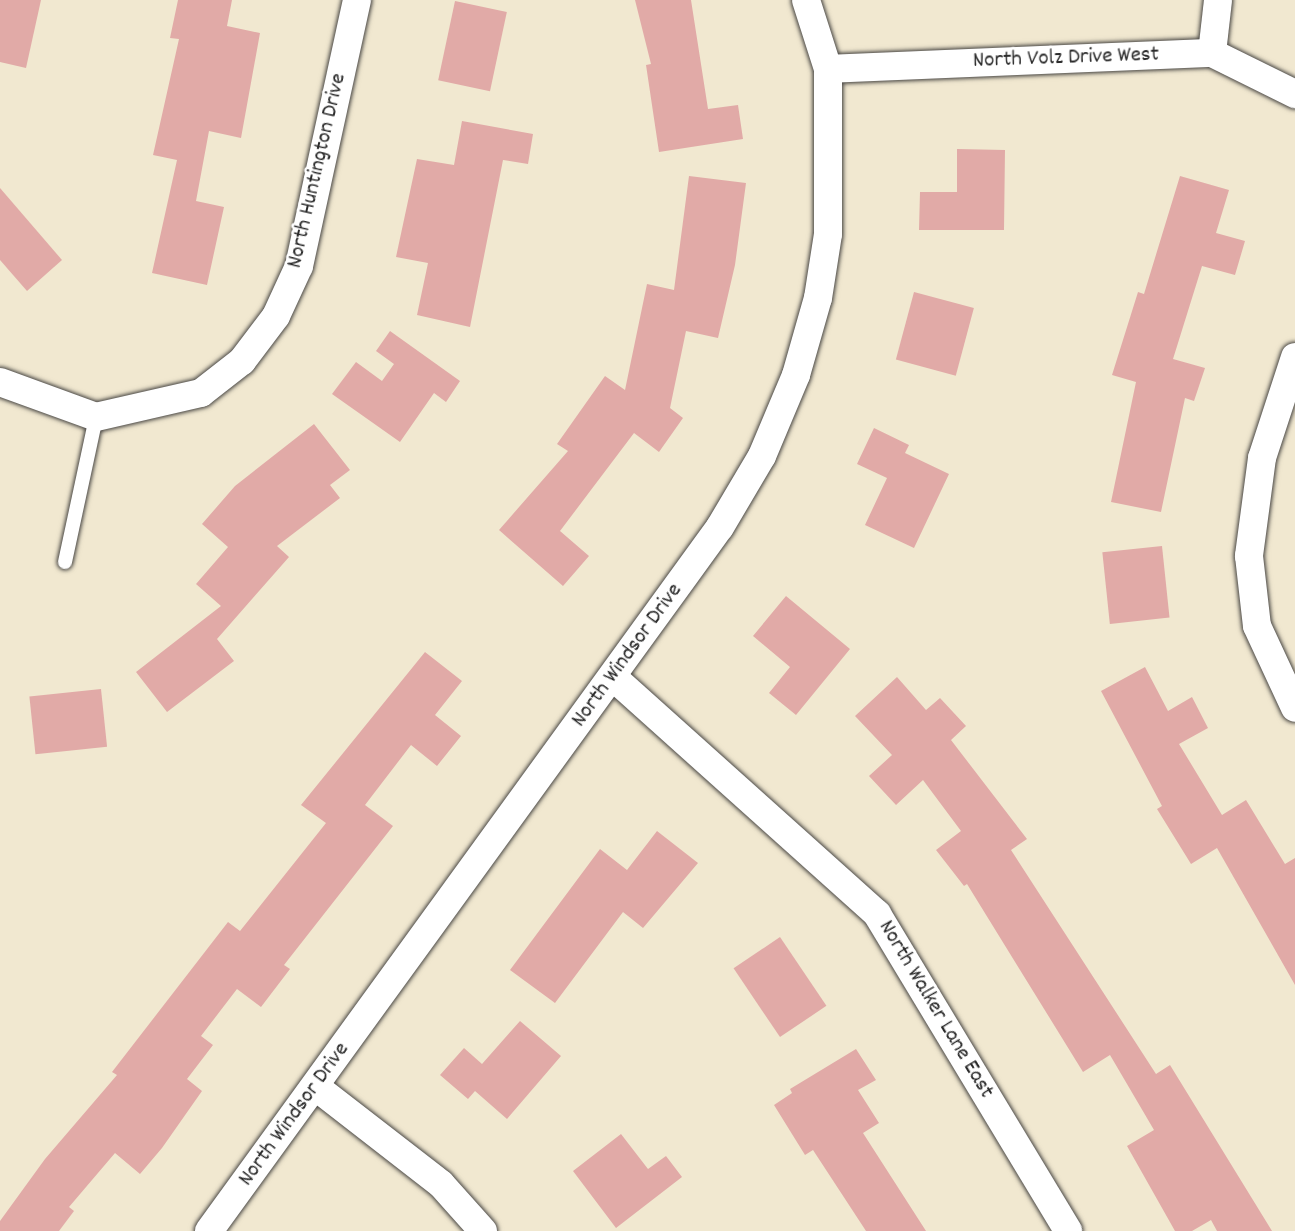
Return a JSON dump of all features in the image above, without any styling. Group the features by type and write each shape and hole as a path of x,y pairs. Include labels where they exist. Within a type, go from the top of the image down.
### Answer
{"street":[{"name":"North Huntington Drive","path":"96,417 201,393 242,361 276,316 299,267 357,0"},
{"name":"North Windsor Drive","path":"209,1231 613,677 720,527 762,456 796,375 818,298 828,234 828,69 806,0"},
{"path":"1212,53 1218,0"},
{"name":"North Volz Drive West","path":"828,69 1212,53 1295,94"},
{"path":"1295,356 1262,458 1249,556 1257,626 1295,708"},
{"path":"0,382 96,417"},
{"name":"North Walker Lane East","path":"613,677 877,914 1069,1231"},
{"path":"316,1087 440,1184 483,1231"}],"lane":[{"path":"65,562 96,417"}],"building":[{"path":"0,0 41,0 26,68 0,62"},
{"path":"178,0 232,0 227,26 260,33 241,138 209,131 196,201 224,207 207,285 152,273 177,160 153,155 179,39 170,38"},
{"path":"635,0 691,0 708,109 738,105 743,139 659,152 646,65 651,64"},
{"path":"455,1 507,12 490,91 438,80"},
{"path":"462,121 533,134 528,164 503,160 470,327 417,315 428,263 396,257 417,159 454,165"},
{"path":"957,149 1005,150 1004,230 919,230 920,192 957,192"},
{"path":"689,176 746,183 735,265 718,338 686,331 670,408 683,418 659,452 634,433 560,531 589,556 563,586 499,530 568,451 557,444 605,376 625,390 647,284 674,290"},
{"path":"1180,176 1229,190 1216,233 1245,241 1235,275 1202,266 1173,359 1205,368 1194,401 1185,398 1161,512 1111,502 1136,382 1112,375 1138,292 1144,294"},
{"path":"0,188 62,260 27,291 0,260"},
{"path":"914,292 974,308 956,376 896,360"},
{"path":"390,331 460,381 446,402 434,393 400,442 332,394 356,362 382,381 394,364 376,351"},
{"path":"314,424 350,470 330,485 340,498 277,546 289,557 217,639 234,661 167,712 136,672 221,606 196,584 228,547 202,524 235,486"},
{"path":"874,428 909,445 905,453 949,474 914,548 865,525 887,478 857,464"},
{"path":"1162,546 1170,618 1110,624 1102,552"},
{"path":"786,596 850,649 796,715 769,693 790,667 753,636"},
{"path":"425,652 462,681 435,715 461,736 437,766 411,745 365,805 393,826 284,965 290,969 261,1007 237,989 201,1036 213,1045 187,1079 202,1091 162,1148 140,1174 115,1153 69,1207 74,1211 59,1231 0,1231 0,1221 45,1159 117,1075 112,1072 228,922 240,931 326,823 301,805"},
{"path":"1145,667 1168,711 1192,697 1208,728 1179,744 1222,815 1246,800 1285,864 1295,858 1295,985 1217,848 1191,864 1157,809 1162,806 1101,691"},
{"path":"897,677 926,710 940,698 966,726 951,740 1027,839 1011,850 1156,1074 1170,1065 1272,1231 1217,1231 1211,1220 1192,1231 1175,1231 1127,1146 1154,1130 1110,1055 1083,1072 967,884 964,886 936,850 961,831 923,780 896,805 869,776 892,755 855,716"},
{"path":"101,689 107,747 35,754 29,697"},
{"path":"657,831 698,863 643,928 623,912 555,1003 510,970 600,849 627,870"},
{"path":"780,937 826,1006 780,1037 734,968"},
{"path":"520,1021 561,1056 507,1119 475,1091 468,1099 440,1075 464,1048 482,1064"},
{"path":"856,1049 876,1080 858,1090 879,1123 863,1133 926,1231 866,1231 813,1150 805,1155 774,1105 792,1093 790,1089"},
{"path":"621,1134 648,1169 666,1156 682,1177 616,1228 573,1171"}]}
